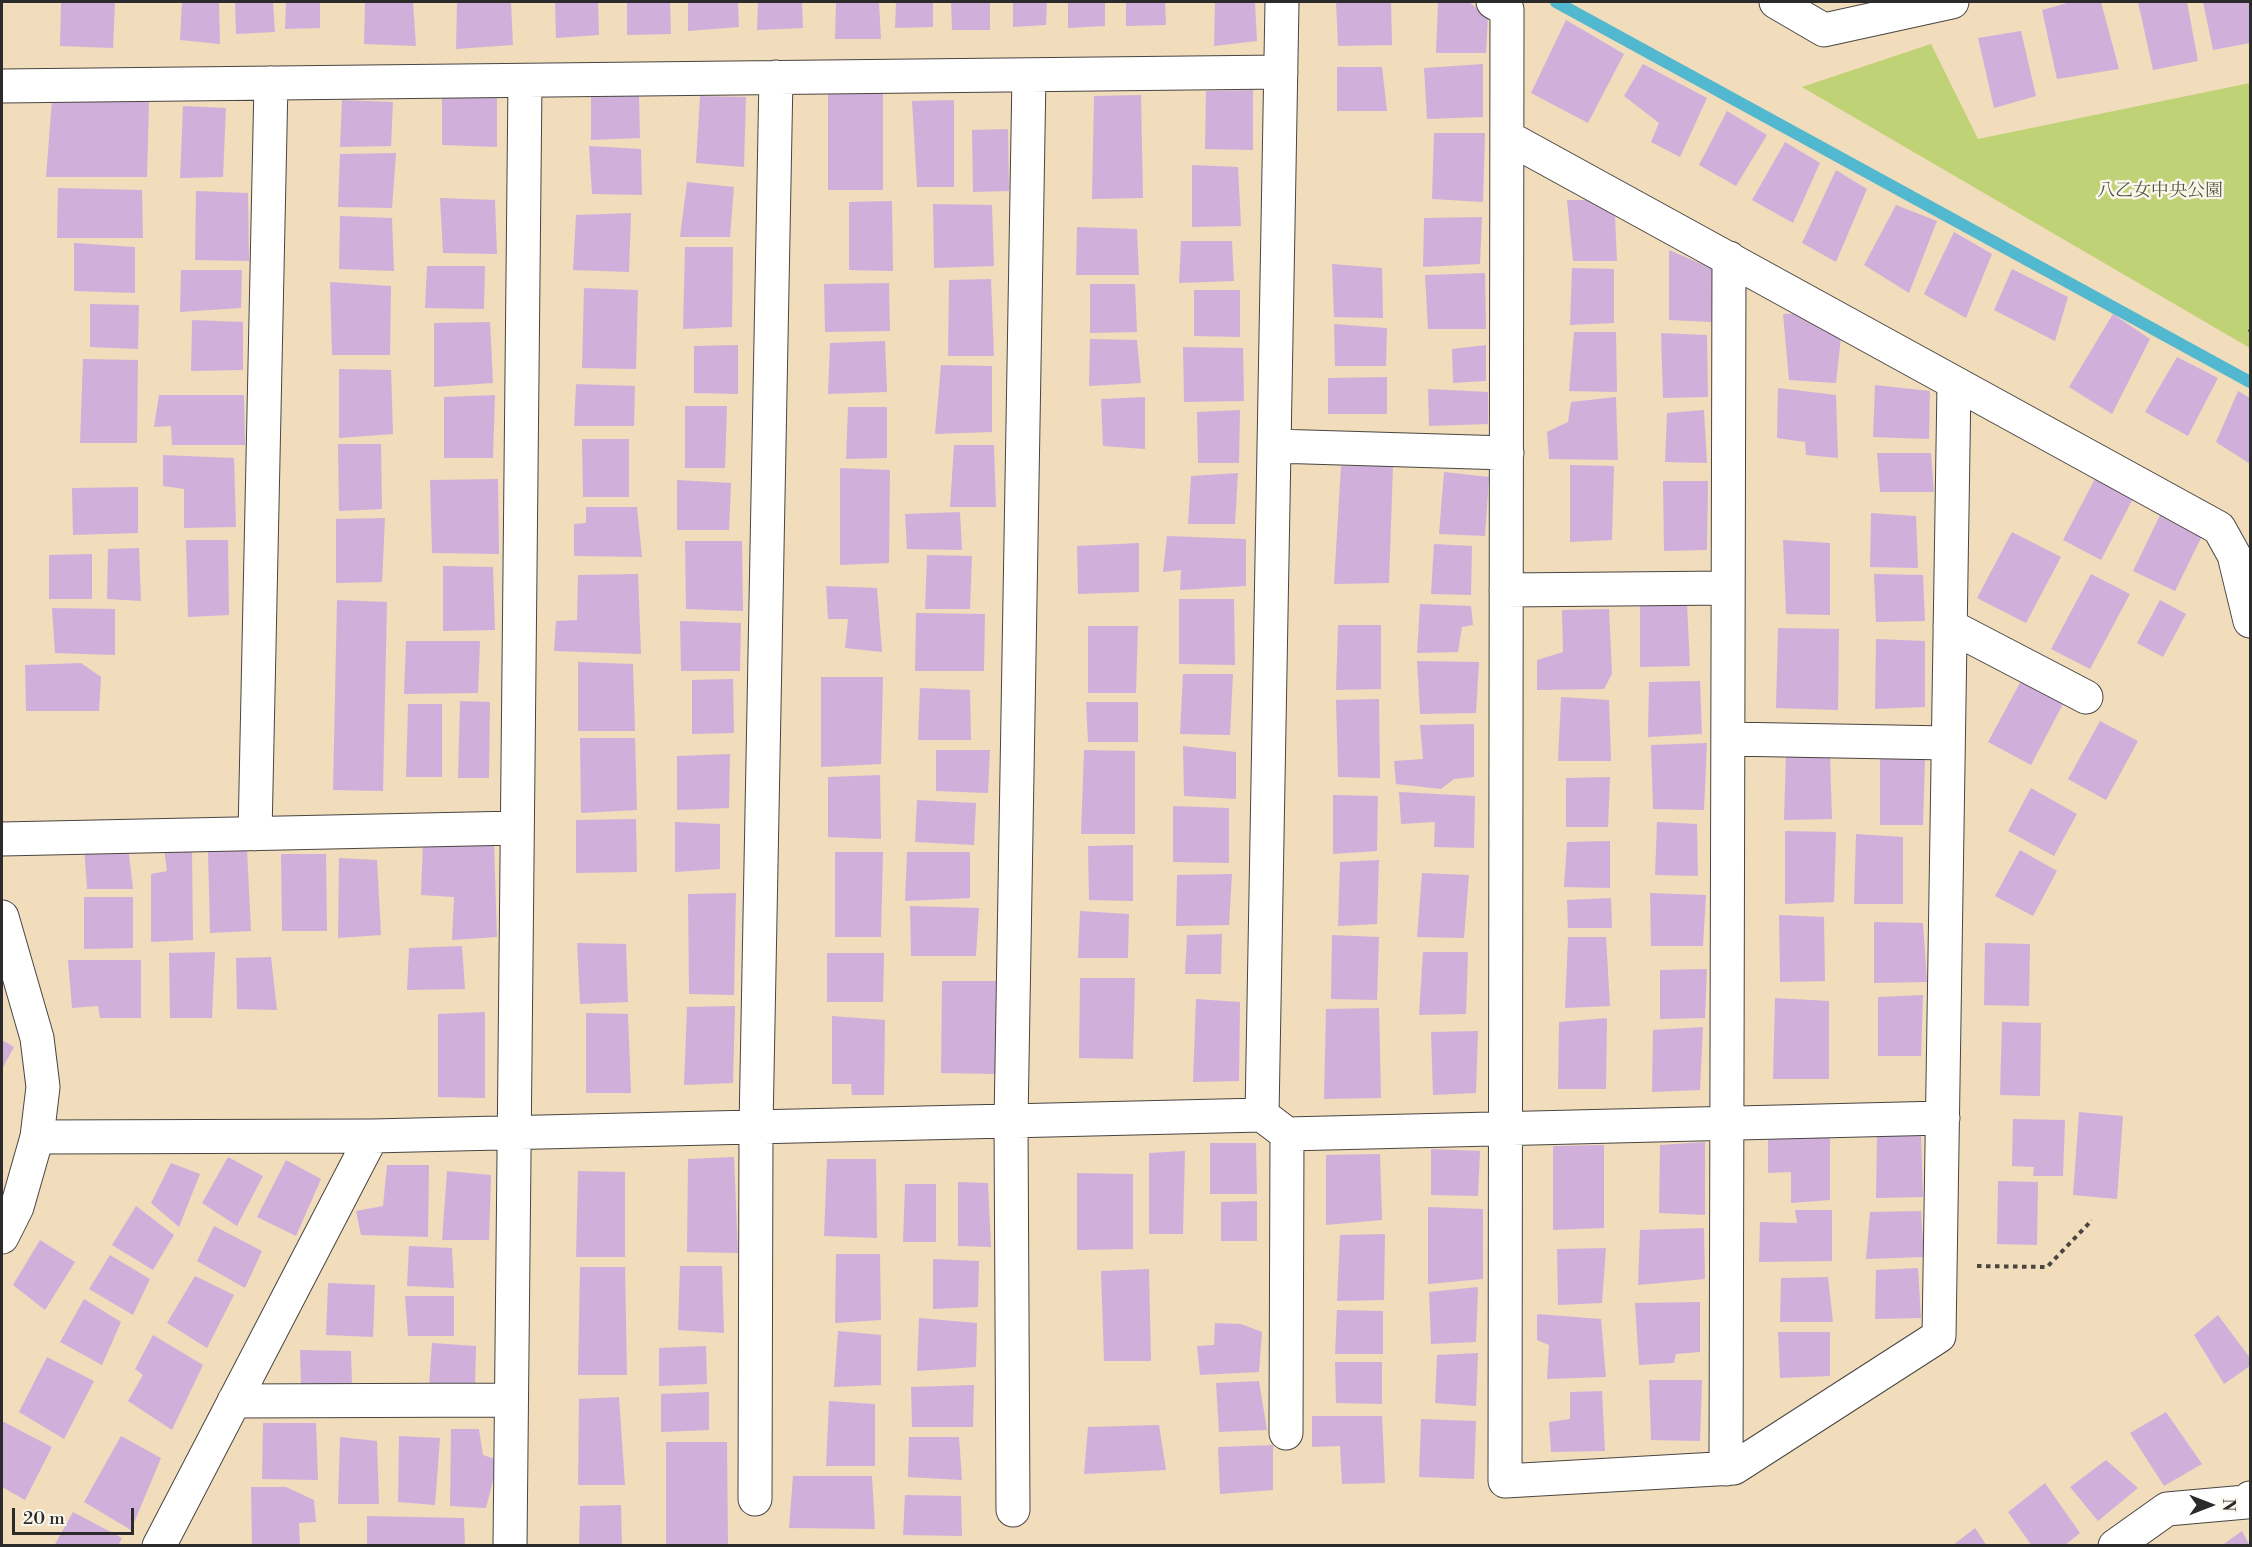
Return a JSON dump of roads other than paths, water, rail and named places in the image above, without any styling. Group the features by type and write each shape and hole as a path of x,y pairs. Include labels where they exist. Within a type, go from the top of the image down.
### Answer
{"street":[{"path":"1282,2 1274,446 1274,1125 1286,1433"},
{"path":"1493,2 1507,10 1504,1481 1734,1468 1940,1336 1954,384"},
{"path":"1776,2 1824,30 1952,2"},
{"path":"2,86 1281,72"},
{"path":"1013,1510 1011,1121 1029,75"},
{"path":"755,1499 756,1127 776,77"},
{"path":"510,1545 525,81"},
{"path":"255,834 271,83"},
{"path":"1507,137 2219,528 2234,555 2250,621"},
{"path":"1726,1469 1729,258"},
{"path":"1274,446 1506,453"},
{"path":"1506,590 1728,588"},
{"path":"1950,626 2086,697"},
{"path":"1728,739 1948,743"},
{"path":"2,839 517,828"},
{"path":"2,917 37,1038 44,1087 37,1137 17,1207 2,1237"},
{"path":"37,1137 372,1136 1011,1121 1505,1129 1943,1118"},
{"path":"159,1545 372,1136"},
{"path":"234,1401 511,1400"},
{"path":"2115,1545 2167,1509 2246,1502 2250,1498"}],"waterway":[{"path":"1556,2 2250,382"}],"park label":[{"name":"八乙女中央公園","path":"2160,192"}]}
